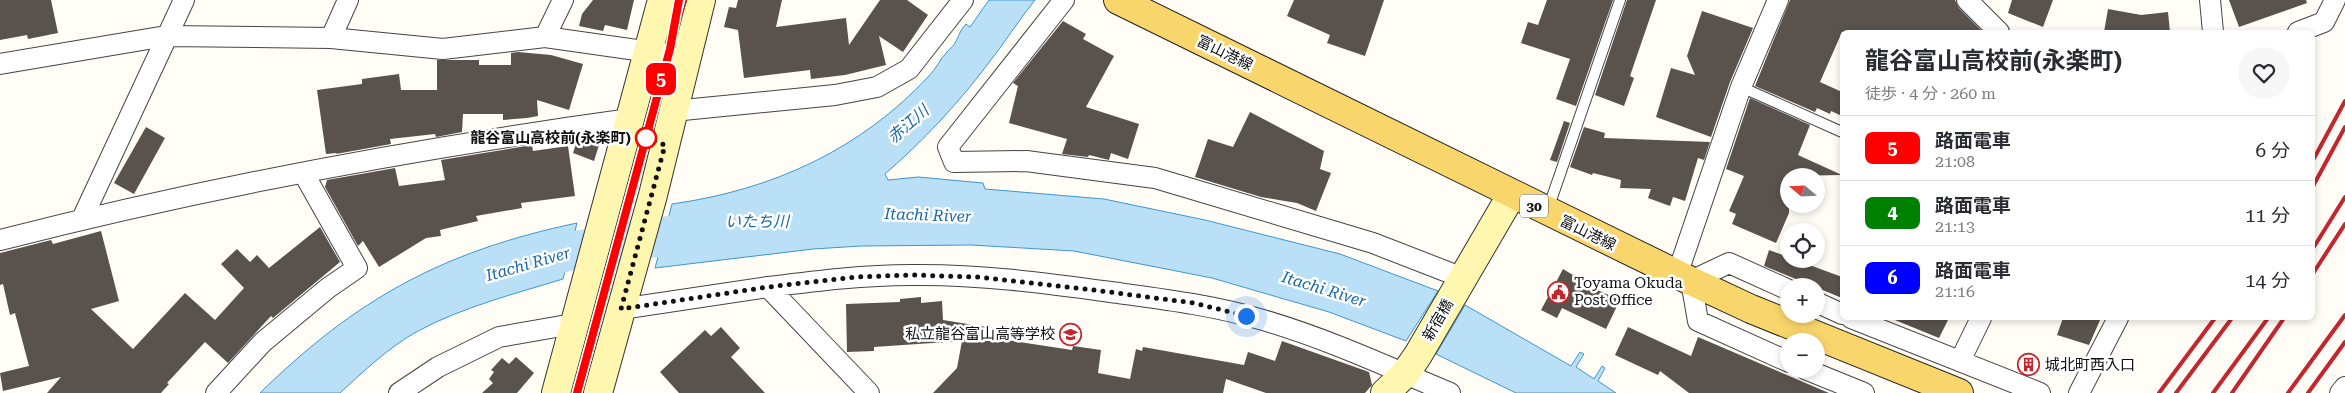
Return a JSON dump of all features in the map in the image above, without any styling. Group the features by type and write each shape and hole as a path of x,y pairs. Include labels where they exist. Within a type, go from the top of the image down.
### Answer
{"main road":[{"name":"富山港線","path":"1118,0 1547,213 1684,278 1751,309 1959,393"}],"street":[{"path":"82,219 184,0"},
{"path":"331,38 348,0"},
{"path":"544,36 563,0"},
{"path":"556,393 580,296 662,0"},
{"path":"598,393 653,195 700,0"},
{"path":"673,111 835,95 877,87 909,69 963,0"},
{"path":"1064,0 948,146 954,162 1026,161 1155,178 1364,240 1461,281"},
{"path":"1778,0 1742,87 1684,278 1698,321 1780,358"},
{"path":"1967,0 1998,30"},
{"path":"2210,0 2213,30"},
{"path":"2303,30 2324,22 2335,0"},
{"path":"0,64 166,36 331,38 443,49 544,36 686,57"},
{"path":"0,240 82,219 419,151 630,119"},
{"path":"216,393 263,342 328,288 357,268 304,174"},
{"name":"新宿橋","path":"1385,393 1411,364 1512,194"},
{"path":"1684,278 1729,263 1780,286"},
{"path":"624,299 768,287 856,277 912,275 978,277 1184,302 1264,320 1385,363 1411,364 1450,393"},
{"path":"768,287 869,393"},
{"path":"1825,306 1840,313"},
{"path":"1855,320 2040,393"},
{"path":"1960,361 1980,320"},
{"path":"2079,393 2117,320"},
{"path":"399,393 438,367 499,337 574,324"},
{"path":"1825,377 1864,393"},
{"path":"2340,393 2345,387"}],"lane":[{"path":"1547,213 1620,0"},
{"path":"1742,87 1840,131"}],"water":[{"name":"いたち川","path":"989,0 1035,0 952,108 913,149 885,174 888,180 918,177 983,183 985,189 1104,199 1205,220 1340,254 1438,291 1406,341 1329,312 1212,278 1074,251 971,245 861,246 813,249 655,268 672,204 709,198 779,177 844,145 874,125 929,76 954,44 964,26 966,24 970,27"},
{"path":"577,223 563,279 471,308 435,322 407,337 340,393 260,393 332,330 368,305 405,283 444,264 485,248 529,234"},
{"path":"1465,305 1571,366 1580,352 1584,354 1576,367 1594,379 1602,366 1605,368 1598,381 1616,393 1516,393 1436,354"}],"building":[{"path":"0,0 51,0 58,33 28,39 27,35 0,40"},
{"path":"593,0 634,0 627,30 605,25 603,31 579,26 582,14"},
{"path":"738,0 782,0 776,27 846,18 849,45 880,0 907,0 928,15 903,52 879,36 886,65 845,75 811,79 810,70 744,78 738,30 724,27 729,7 736,8"},
{"path":"1294,0 1384,0 1365,56 1327,43 1330,35 1287,16"},
{"path":"1547,0 1613,0 1576,106 1556,99 1570,59 1521,43 1528,22 1538,25"},
{"path":"1627,0 1656,0 1630,76 1634,78 1624,106 1595,95"},
{"path":"1790,0 1955,0 1959,8 1981,30 1840,30 1840,37 1820,82 1840,91 1840,115 1831,111 1830,114 1817,108 1815,112 1755,86"},
{"path":"2012,0 2053,0 2043,27 2008,13"},
{"path":"2229,0 2306,0 2307,3 2239,27"},
{"path":"2108,9 2141,15 2168,12 2170,30 2104,30"},
{"path":"1702,11 1753,28 1730,82 1711,137 1656,117 1671,68 1695,75 1687,56"},
{"path":"1063,21 1086,34 1083,39 1114,56 1086,107 1139,124 1128,159 1111,153 1109,160 1089,155 1088,157 1062,154 1067,139 1009,123 1018,86 1013,83"},
{"path":"511,53 551,55 583,64 569,110 537,100 538,116 503,120 503,114 463,114 462,132 436,137 435,134 390,139 391,144 336,154 326,154 317,90 362,84 362,79 399,74 401,90 437,90 437,60 479,60 479,65 511,65"},
{"path":"1750,98 1810,125 1798,155 1840,174 1825,175 1825,168 1780,168 1780,213 1789,213 1785,223 1780,223 1780,234 1776,243 1732,224 1736,214 1729,211 1744,176 1726,169"},
{"path":"1250,112 1324,151 1320,169 1331,173 1316,211 1297,203 1261,197 1195,177 1208,139 1233,147"},
{"path":"1564,121 1570,123 1557,162 1550,160"},
{"path":"146,127 165,138 134,194 114,183"},
{"path":"1584,127 1605,133 1604,138 1710,142 1704,160 1698,158 1685,201 1673,197 1670,206 1648,198 1651,189 1620,188 1621,180 1593,173 1592,175 1570,167"},
{"path":"587,137 600,142 594,161 573,153 578,138"},
{"path":"532,145 533,151 568,146 575,196 521,203 522,208 476,216 478,221 440,230 441,236 426,238 379,267 363,241 358,246 325,187 327,180 395,168 399,186 445,180 441,160"},
{"path":"320,227 340,262 273,318 271,316 228,363 205,342 167,383 169,384 161,393 47,393 61,377 3,391 0,373 29,366 15,313 10,315 3,284 0,285 0,253 51,240 53,244 101,231 119,301 91,309 133,349 185,293 215,320 244,288 221,264 237,249 250,262 257,255 269,268"},
{"path":"1769,250 1780,254 1780,268 1818,268 1840,276 1840,297 1825,291 1825,278 1793,278 1764,266"},
{"path":"1563,269 1578,278 1577,281 1620,300 1606,329 1562,308 1557,318 1541,310"},
{"path":"921,297 921,303 942,301 943,320 1011,331 1011,338 1000,339 1072,350 1073,346 1101,350 1098,373 1130,379 1136,349 1142,351 1143,347 1244,365 1248,352 1275,361 1282,341 1369,372 1372,385 1365,393 1266,393 1226,379 1223,393 933,393 957,368 962,341 874,347 874,351 847,352 846,304 900,302 900,299"},
{"path":"1895,320 1948,320 1939,338"},
{"path":"2062,320 2100,320 2089,345 2057,335"},
{"path":"721,327 740,348 731,357 765,393 679,393 660,372 705,330 711,336"},
{"path":"1628,327 1691,356 1698,337 1780,372 1780,378 1794,378 1829,393 1689,393 1660,371 1658,375 1615,355"},
{"path":"516,357 534,373 517,393 482,393 493,383 489,379 494,372 491,370 502,358 509,364"}],"waterway":[{"name":"Itachi River","path":"519,264 566,252 716,228"}],"tram line":[{"name":"5","path":"577,393 628,198 670,49 679,0"},
{"path":"577,393 662,77 687,0"}],"railway":[{"path":"2315,156 2345,101"},
{"path":"2315,182 2345,127"},
{"path":"2315,245 2345,197"},
{"path":"2315,270 2345,224"},
{"path":"2288,393 2345,315"},
{"path":"2159,393 2214,320"},
{"path":"2176,393 2231,320"},
{"path":"2213,393 2267,320"},
{"path":"2232,393 2283,320"},
{"path":"2308,393 2345,342"}],"place":[{"name":"龍谷富山高校前(永楽町)","path":"646,138"},
{"name":"Toyama Okuda Post Office","path":"1558,292"},
{"name":"私立龍谷富山高等学校","path":"1071,334"},
{"name":"城北町西入口","path":"2029,365"}],"route":[{"path":"646,138 665,145 628,289 621,309 768,287 856,277 912,275 978,277 1086,289 1194,303 1246,316"}],"water label":[{"name":"赤江川","path":"908,124"}]}
